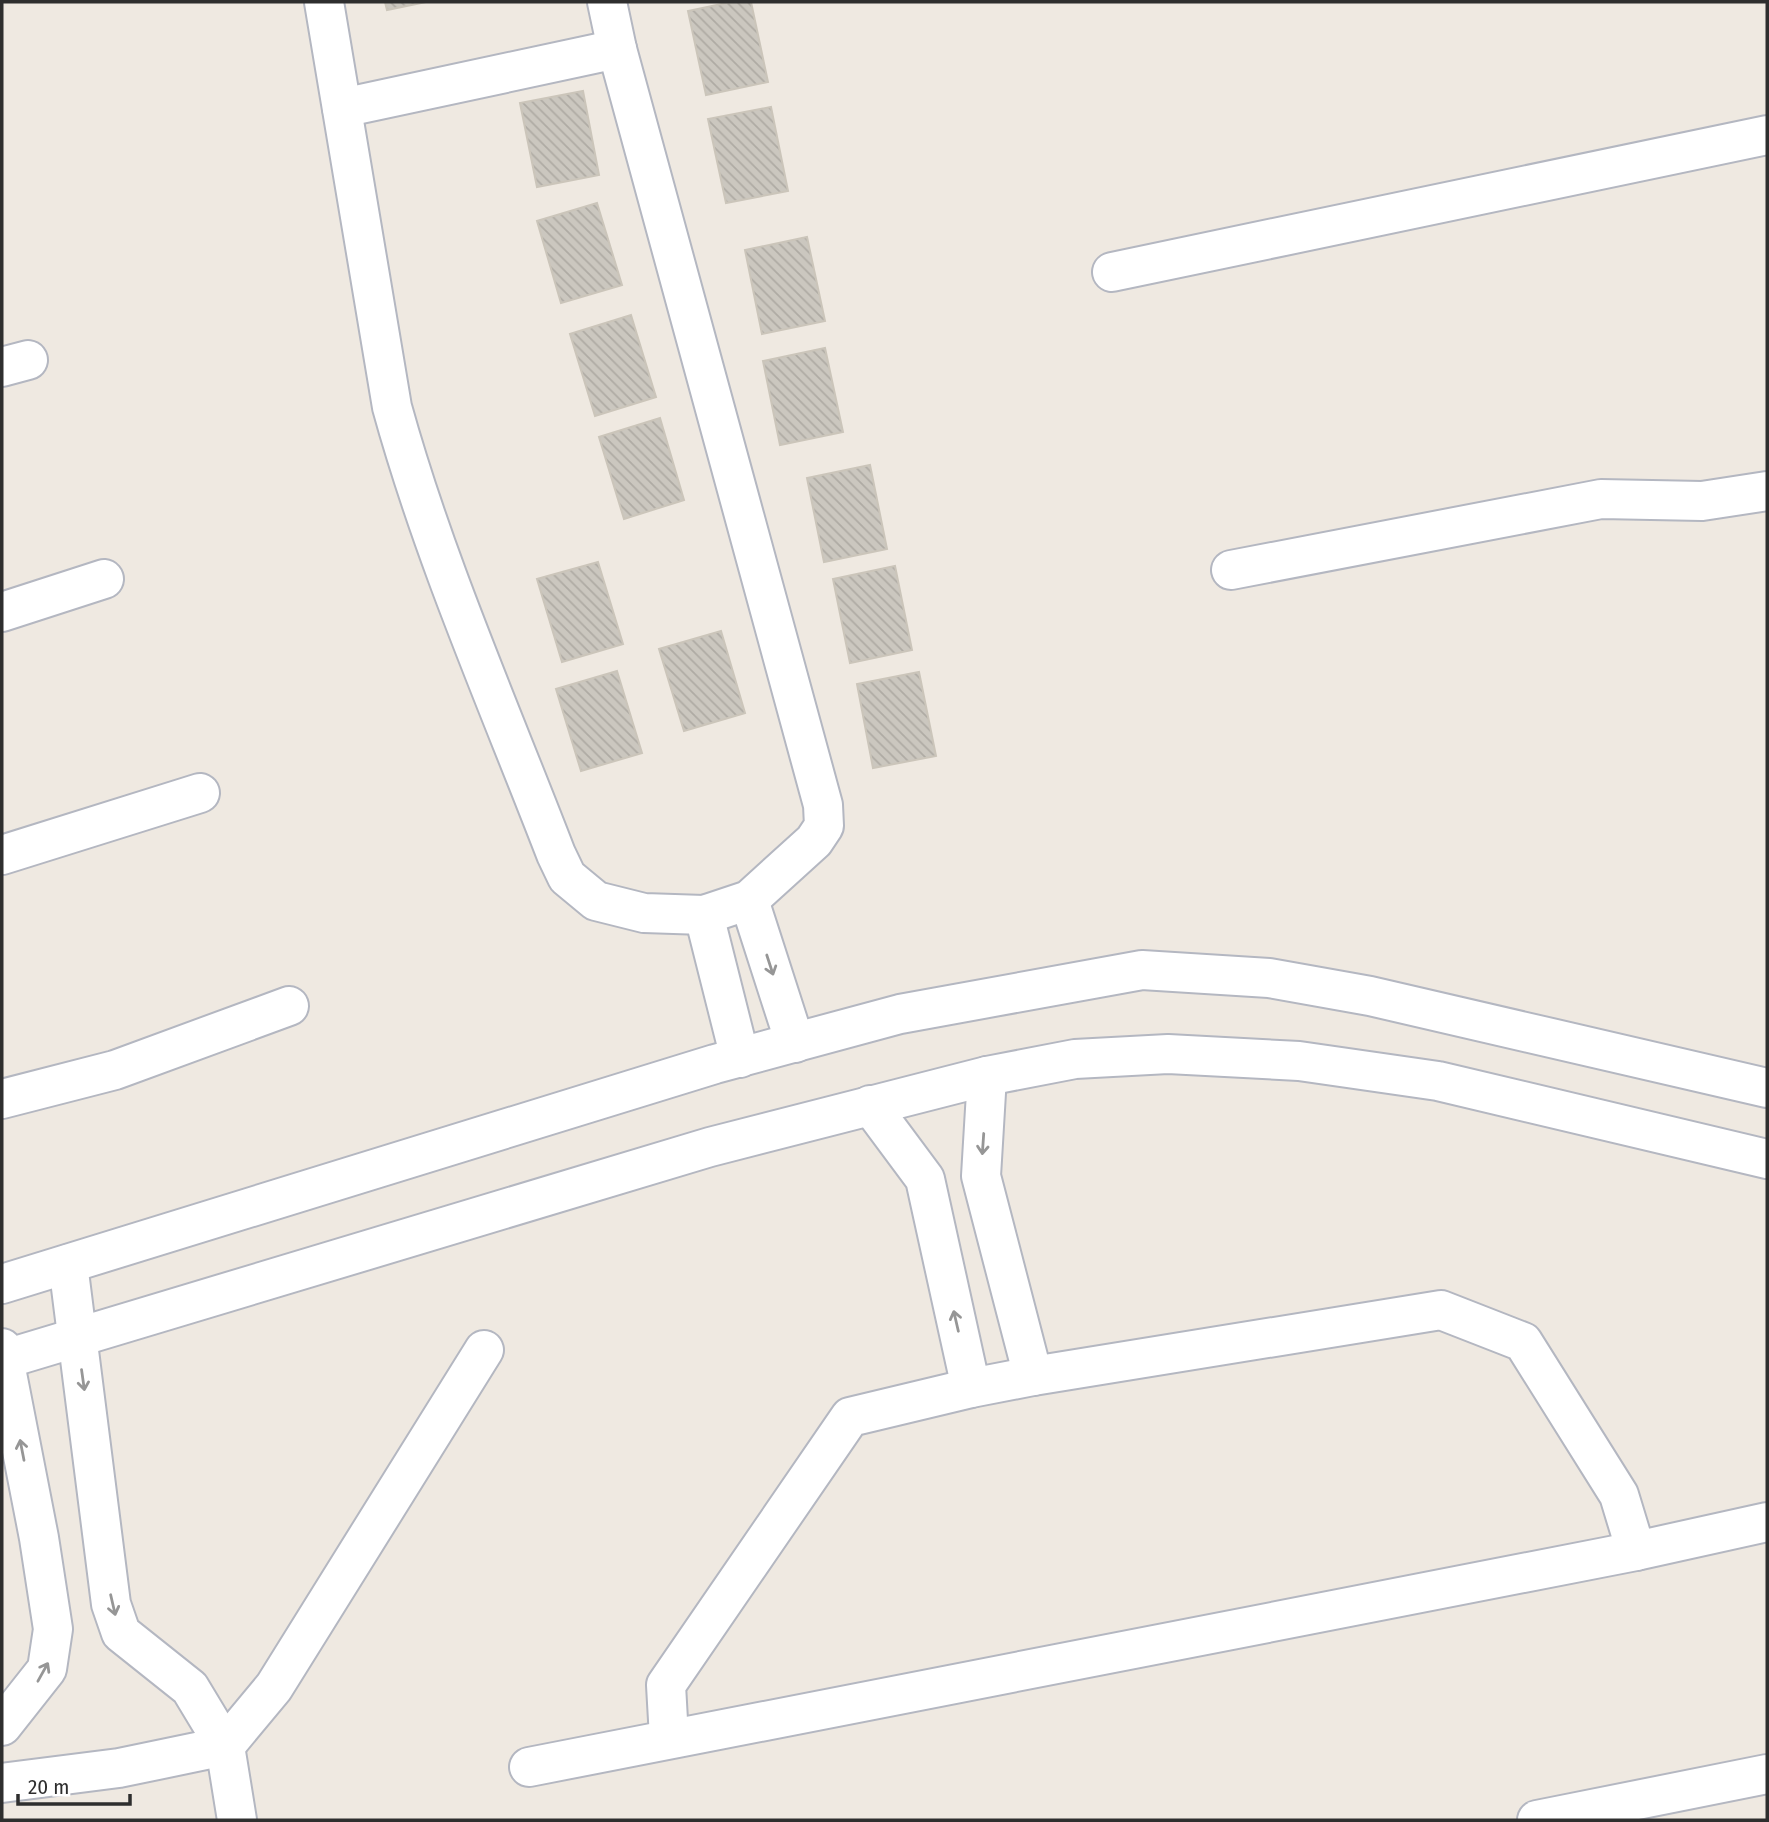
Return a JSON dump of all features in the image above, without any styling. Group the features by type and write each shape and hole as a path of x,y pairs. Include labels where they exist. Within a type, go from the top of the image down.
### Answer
{"street":[{"path":"324,2 392,407 436,543 556,854 567,877 596,901 644,913 704,915 749,900 814,841 824,826 822,805 617,49 607,2"},
{"path":"342,108 617,49"},
{"path":"1112,272 1767,135"},
{"path":"1231,570 1601,499 1702,501 1767,491"},
{"path":"2,612 103,579"},
{"path":"2,855 200,793"},
{"path":"749,900 795,1043"},
{"path":"704,915 740,1058"},
{"path":"2,1283 740,1058 900,1014 1142,970 1269,978 1370,996 1767,1088"},
{"path":"2,1099 115,1070 289,1006"},
{"path":"2,1726 47,1669 52,1629 39,1538 3,1356 78,1337 710,1147 987,1076 1074,1059 1168,1054 1298,1061 1438,1081 1767,1159"},
{"path":"987,1076 981,1176 1033,1376"},
{"path":"870,1105 925,1179 971,1388"},
{"path":"68,1264 111,1604 121,1633 190,1688 225,1746 237,1820"},
{"path":"669,1738 666,1685 850,1417 1033,1376 1441,1310 1523,1342 1619,1495 1636,1551"},
{"path":"2,1783 119,1768 225,1746 274,1687 484,1350"},
{"path":"529,1767 1636,1551 1767,1522"},
{"path":"1537,1820 1767,1774"}],"building":[{"path":"385,2 426,2 387,10"},
{"path":"731,2 751,2 768,82 706,95 688,11"},
{"path":"583,91 599,175 537,187 520,103"},
{"path":"771,107 788,191 726,203 708,119"},
{"path":"597,203 622,285 561,303 537,221"},
{"path":"807,237 825,321 762,334 745,250"},
{"path":"631,315 656,397 595,416 570,334"},
{"path":"825,348 843,432 780,445 763,361"},
{"path":"660,418 684,500 624,519 599,437"},
{"path":"870,465 887,549 824,562 807,478"},
{"path":"598,562 623,644 562,662 537,579"},
{"path":"895,566 912,650 850,663 833,579"},
{"path":"721,631 745,713 684,731 659,649"},
{"path":"617,671 642,753 581,771 556,689"},
{"path":"919,672 936,756 873,768 857,684"}]}
